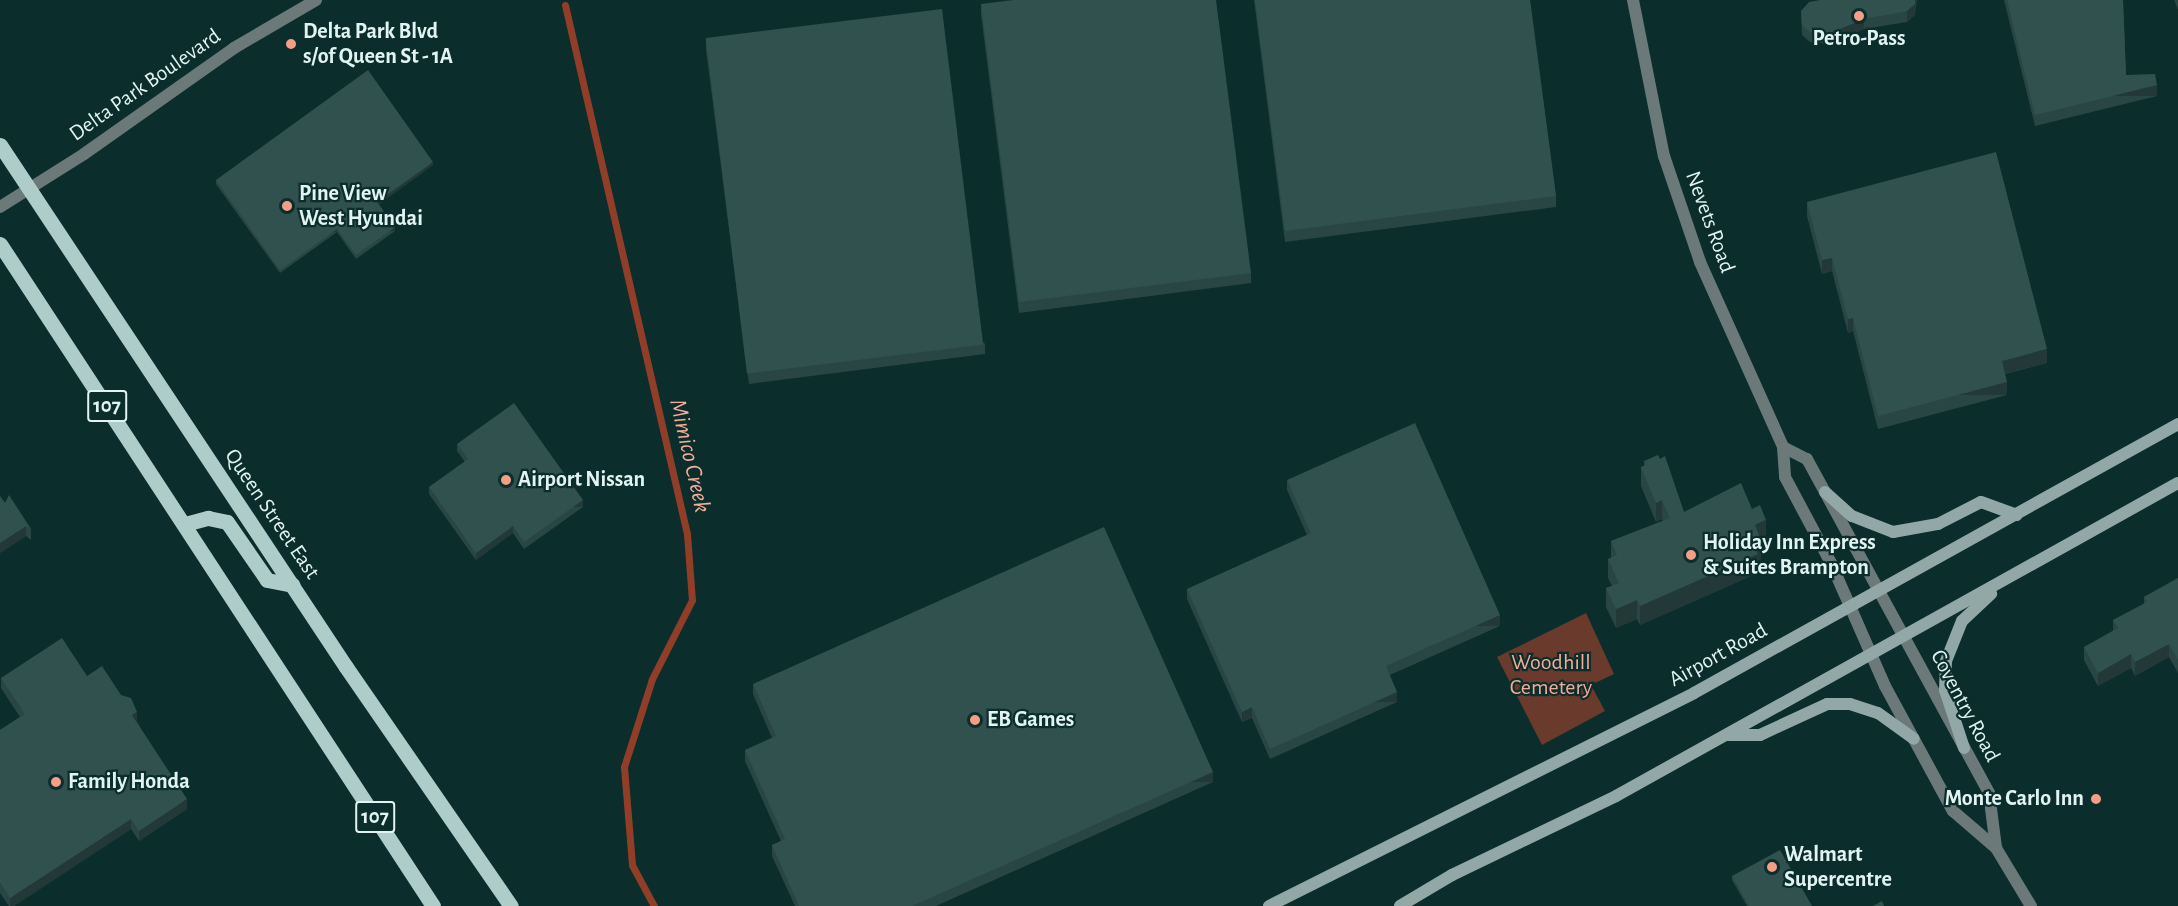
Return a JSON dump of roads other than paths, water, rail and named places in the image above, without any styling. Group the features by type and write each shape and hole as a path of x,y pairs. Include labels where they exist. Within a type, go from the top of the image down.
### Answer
{"main road":[{"name":"Queen Street East","path":"0,145 293,585 511,906"},
{"name":"107","path":"0,244 433,906"},
{"name":"Airport Road","path":"1269,906 1694,693 2178,424"},
{"path":"1400,906 1452,875 1616,796 2178,483"},
{"path":"1825,492 1852,516 1893,532 1938,524 1981,502 2017,514"},
{"path":"185,525 208,518 227,522 267,580 293,585"},
{"path":"1964,748 1945,690 1951,643 1972,609 2016,573"},
{"path":"1727,735 1760,735 1827,704 1850,704 1878,713 1914,739"}],"street":[{"name":"Delta Park Boulevard","path":"0,207 30,189 234,48 316,0"},
{"name":"Nevets Road","path":"1633,0 1664,156 1700,262 1783,447 1785,477 1850,607"},
{"path":"1783,447 1807,459 1879,591"},
{"name":"Coventry Road","path":"1879,591 1989,793 1996,848"},
{"name":"Coventry Road","path":"1850,607 1871,654 1953,811 1996,848 2031,906"}],"waterway":[{"name":"Mimico Creek","path":"565,5 687,534 692,600 652,679 624,767 632,865 654,906"}],"place":[{"name":"Petro-Pass","path":"1859,16"},
{"name":"Delta Park Blvd s/of Queen St - 1A","path":"291,44"},
{"name":"Pine View West Hyundai","path":"287,206"},
{"name":"Airport Nissan","path":"506,480"},
{"name":"Holiday Inn Express & Suites Brampton","path":"1691,555"},
{"name":"EB Games","path":"975,720"},
{"name":"Family Honda","path":"56,782"},
{"name":"Monte Carlo Inn","path":"2096,799"},
{"name":"Walmart Supercentre","path":"1772,867"}],"park label":[{"name":"Woodhill Cemetery","path":"1551,674"}]}
